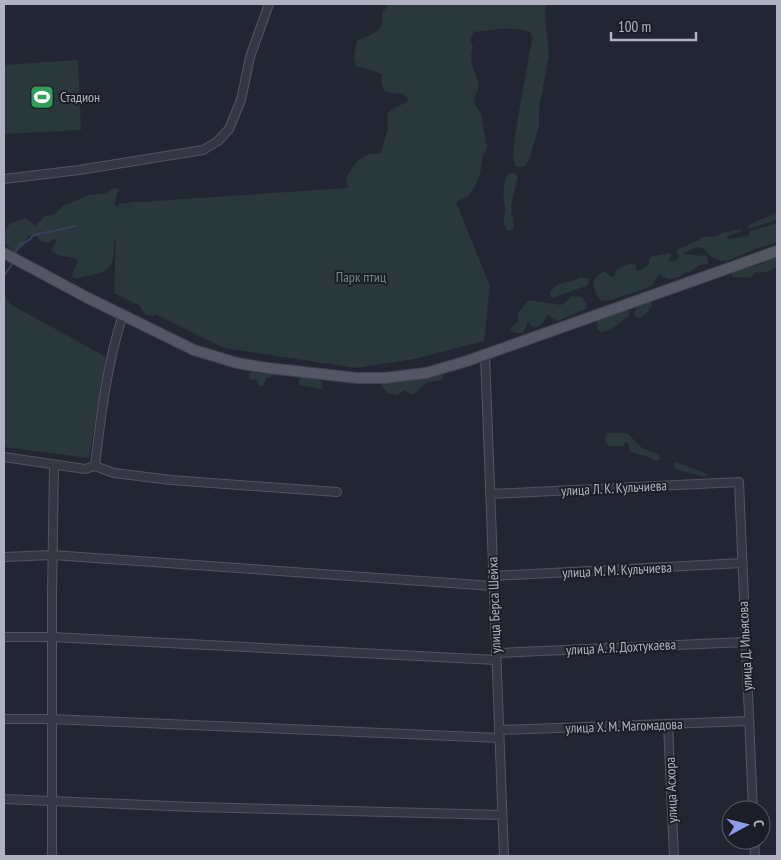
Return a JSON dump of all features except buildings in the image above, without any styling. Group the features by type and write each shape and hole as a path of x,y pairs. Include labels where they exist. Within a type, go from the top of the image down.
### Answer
{"main road":[{"path":"4,253 194,350 219,359 268,368 338,376 384,378 426,373 485,355 777,251"}],"street":[{"path":"4,179 79,170 202,150 218,141 229,129 241,100 250,57 269,4"},
{"path":"95,466 104,387 113,345 123,314"},
{"name":"улица Берса Шейха","path":"485,355 504,856"},
{"path":"4,457 54,466 85,469 95,466 114,472 171,480 338,492"},
{"path":"52,856 51,719 54,466"},
{"name":"улица Л. К. Кульчиева","path":"490,494 739,482"},
{"name":"улица Д. Ильясова","path":"739,482 753,800"},
{"path":"4,557 52,555 493,586"},
{"name":"улица М. М. Кульчиева","path":"493,576 742,563"},
{"name":"улица А. Я. Дохтукаева","path":"4,637 52,637 496,656 745,642"},
{"name":"улица Х. М. Магомадова","path":"4,719 499,734 749,721"},
{"name":"улица Асхора","path":"668,724 674,856"},
{"path":"4,799 194,807 502,814"}],"green space":[{"name":"Парк птиц","path":"389,4 546,4 545,16 549,55 539,109 539,126 529,160 524,167 516,167 513,159 515,134 532,39 530,32 510,29 487,30 474,32 470,39 473,47 472,64 478,82 478,90 474,98 476,106 481,113 487,148 483,155 480,175 469,196 456,202 490,286 484,341 414,359 356,368 224,348 155,314 154,316 145,315 140,306 114,293 116,239 109,267 100,273 75,279 72,276 77,260 56,255 51,250 57,241 55,239 49,243 40,241 36,236 28,236 24,246 14,252 4,242 4,233 10,223 26,218 35,226 45,216 54,215 63,206 89,195 106,193 113,188 119,189 114,204 118,208 119,204 139,201 348,188 346,179 355,164 368,155 380,154 388,129 387,114 409,100 403,94 385,91 381,80 382,74 356,67 354,58 357,41 379,29 382,13"},
{"name":"Стадион","path":"78,60 81,130 4,134 4,65"},
{"path":"515,173 518,176 511,206 512,211 510,214 513,217 514,228 511,231 507,230 504,223 506,210 504,192 507,175"},
{"path":"777,212 777,220 748,229 749,225"},
{"path":"777,223 777,242 730,260 721,261 710,256 703,248 697,247 681,254 706,256 708,264 700,265 682,274 680,277 668,279 659,274 652,286 611,300 602,301 594,289 596,277 605,271 611,277 615,276 618,269 633,263 639,271 649,264 649,259 653,256 671,253 671,257 668,260 672,262 679,258 676,250 699,240 701,237 715,237 722,233 740,229 742,231 726,238 748,236 750,231"},
{"path":"777,257 777,267 772,270 756,272 750,278 732,277 732,273 735,271 759,265"},
{"path":"581,277 589,279 589,283 586,286 551,297 550,292 558,284"},
{"path":"4,294 10,304 106,357 89,458 4,447"},
{"path":"572,296 582,297 587,305 585,309 558,321 547,315 542,324 533,328 528,322 523,333 511,331 511,327 518,322 518,313 529,300 561,305"},
{"path":"651,302 652,306 647,313 640,318 636,317 634,313 639,306"},
{"path":"624,310 629,311 629,316 616,326 601,332 597,329 597,321 600,317"},
{"path":"252,372 273,374 267,378 263,386 259,386 257,380 249,379 249,374"},
{"path":"443,373 443,379 427,383 414,394 410,394 405,390 397,395 389,394 381,386 382,381 385,380 419,379"},
{"path":"305,377 321,381 323,389 299,385 298,381"},
{"path":"608,433 627,433 642,448 659,455 660,459 656,461 630,452 628,443 625,443 623,446 609,446 605,440"},
{"path":"676,462 707,474 706,477 675,469 673,465"}],"waterway":[{"path":"15,253 20,244 28,241 34,235 76,226"},
{"path":"4,276 12,264"}],"place":[{"name":"Стадион","path":"42,97"}]}
